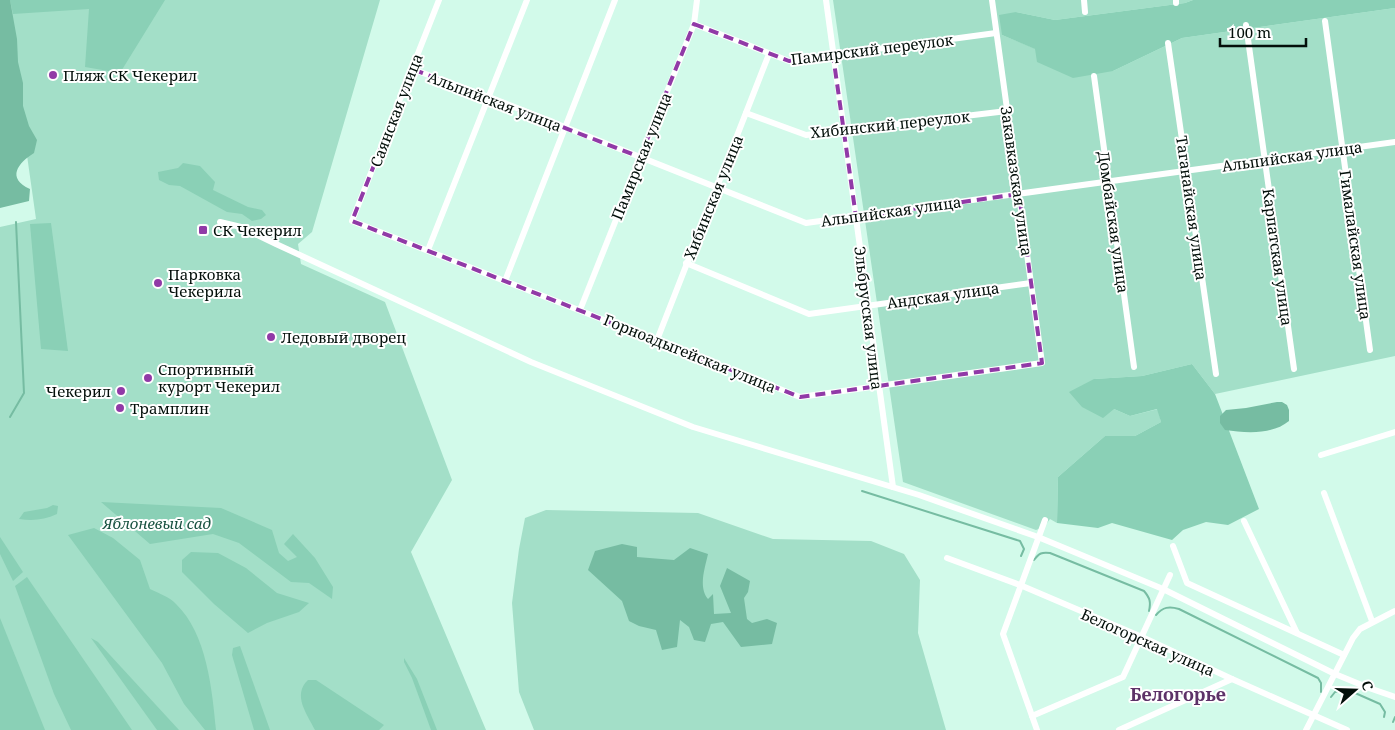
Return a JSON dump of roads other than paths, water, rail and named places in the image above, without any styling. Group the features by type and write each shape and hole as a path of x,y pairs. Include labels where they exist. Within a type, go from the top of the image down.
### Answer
{"street":[{"name":"Саянская улица","path":"352,221 439,0"},
{"path":"428,250 527,0"},
{"path":"505,281 615,0"},
{"name":"Памирская улица","path":"580,310 694,24 697,0"},
{"name":"Эльбрусская улица","path":"826,0 892,487"},
{"name":"Закавказская улица","path":"992,0 1042,363"},
{"path":"1084,0 1085,12"},
{"name":"Гималайская улица","path":"1325,20 1370,350"},
{"name":"Памирский переулок","path":"694,24 789,61 996,33"},
{"name":"Карпатская улица","path":"1246,25 1294,369"},
{"name":"Таганайская улица","path":"1168,43 1216,374"},
{"name":"Хибинская улица","path":"657,340 768,54"},
{"name":"Альпийская улица","path":"412,69 489,97 806,223 1395,142"},
{"name":"Домбайская улица","path":"1094,76 1134,367"},
{"name":"Хибинский переулок","path":"746,112 806,136 1007,110"},
{"name":"Горноадыгейская улица","path":"352,221 800,397 1042,363"},
{"path":"220,222 241,227 531,362 693,427 919,495 1038,537 1163,589 1335,674 1395,697"},
{"name":"Андская улица","path":"686,264 809,314 1031,283"},
{"path":"1321,455 1395,432"},
{"path":"1324,493 1372,622"},
{"path":"1037,730 1003,634 1045,520"},
{"path":"1244,522 1297,633"},
{"path":"1173,546 1187,583 1344,655"},
{"name":"Белогорская улица","path":"948,558 1020,585 1142,637 1347,730"},
{"path":"1032,716 1123,677 1170,575"},
{"path":"1306,730 1353,638 1360,628 1395,612"},
{"path":"1119,730 1232,679"}],"waterway":[{"path":"10,417 24,393 16,222"},
{"path":"862,491 1020,541 1024,549 1021,556"},
{"path":"1034,560 1041,554 1050,553 1144,591 1150,600 1149,611"},
{"path":"1156,615 1166,608 1179,609 1318,678 1321,683 1321,692"},
{"path":"1331,697 1335,692 1346,689 1380,704 1385,712 1384,717"},
{"path":"1393,722 1395,717"}],"place":[{"name":"Пляж СК Чекерил","path":"53,75"},
{"name":"СК Чекерил","path":"203,230"},
{"name":"Парковка Чекерила","path":"158,283"},
{"name":"Ледовый дворец","path":"271,337"},
{"name":"Спортивный курорт Чекерил","path":"148,378"},
{"name":"Чекерил","path":"121,391"},
{"name":"Трамплин","path":"120,408"}],"district":[{"name":"Белогорье","path":"1178,694"}],"park label":[{"name":"Яблоневый сад","path":"157,523"}]}
